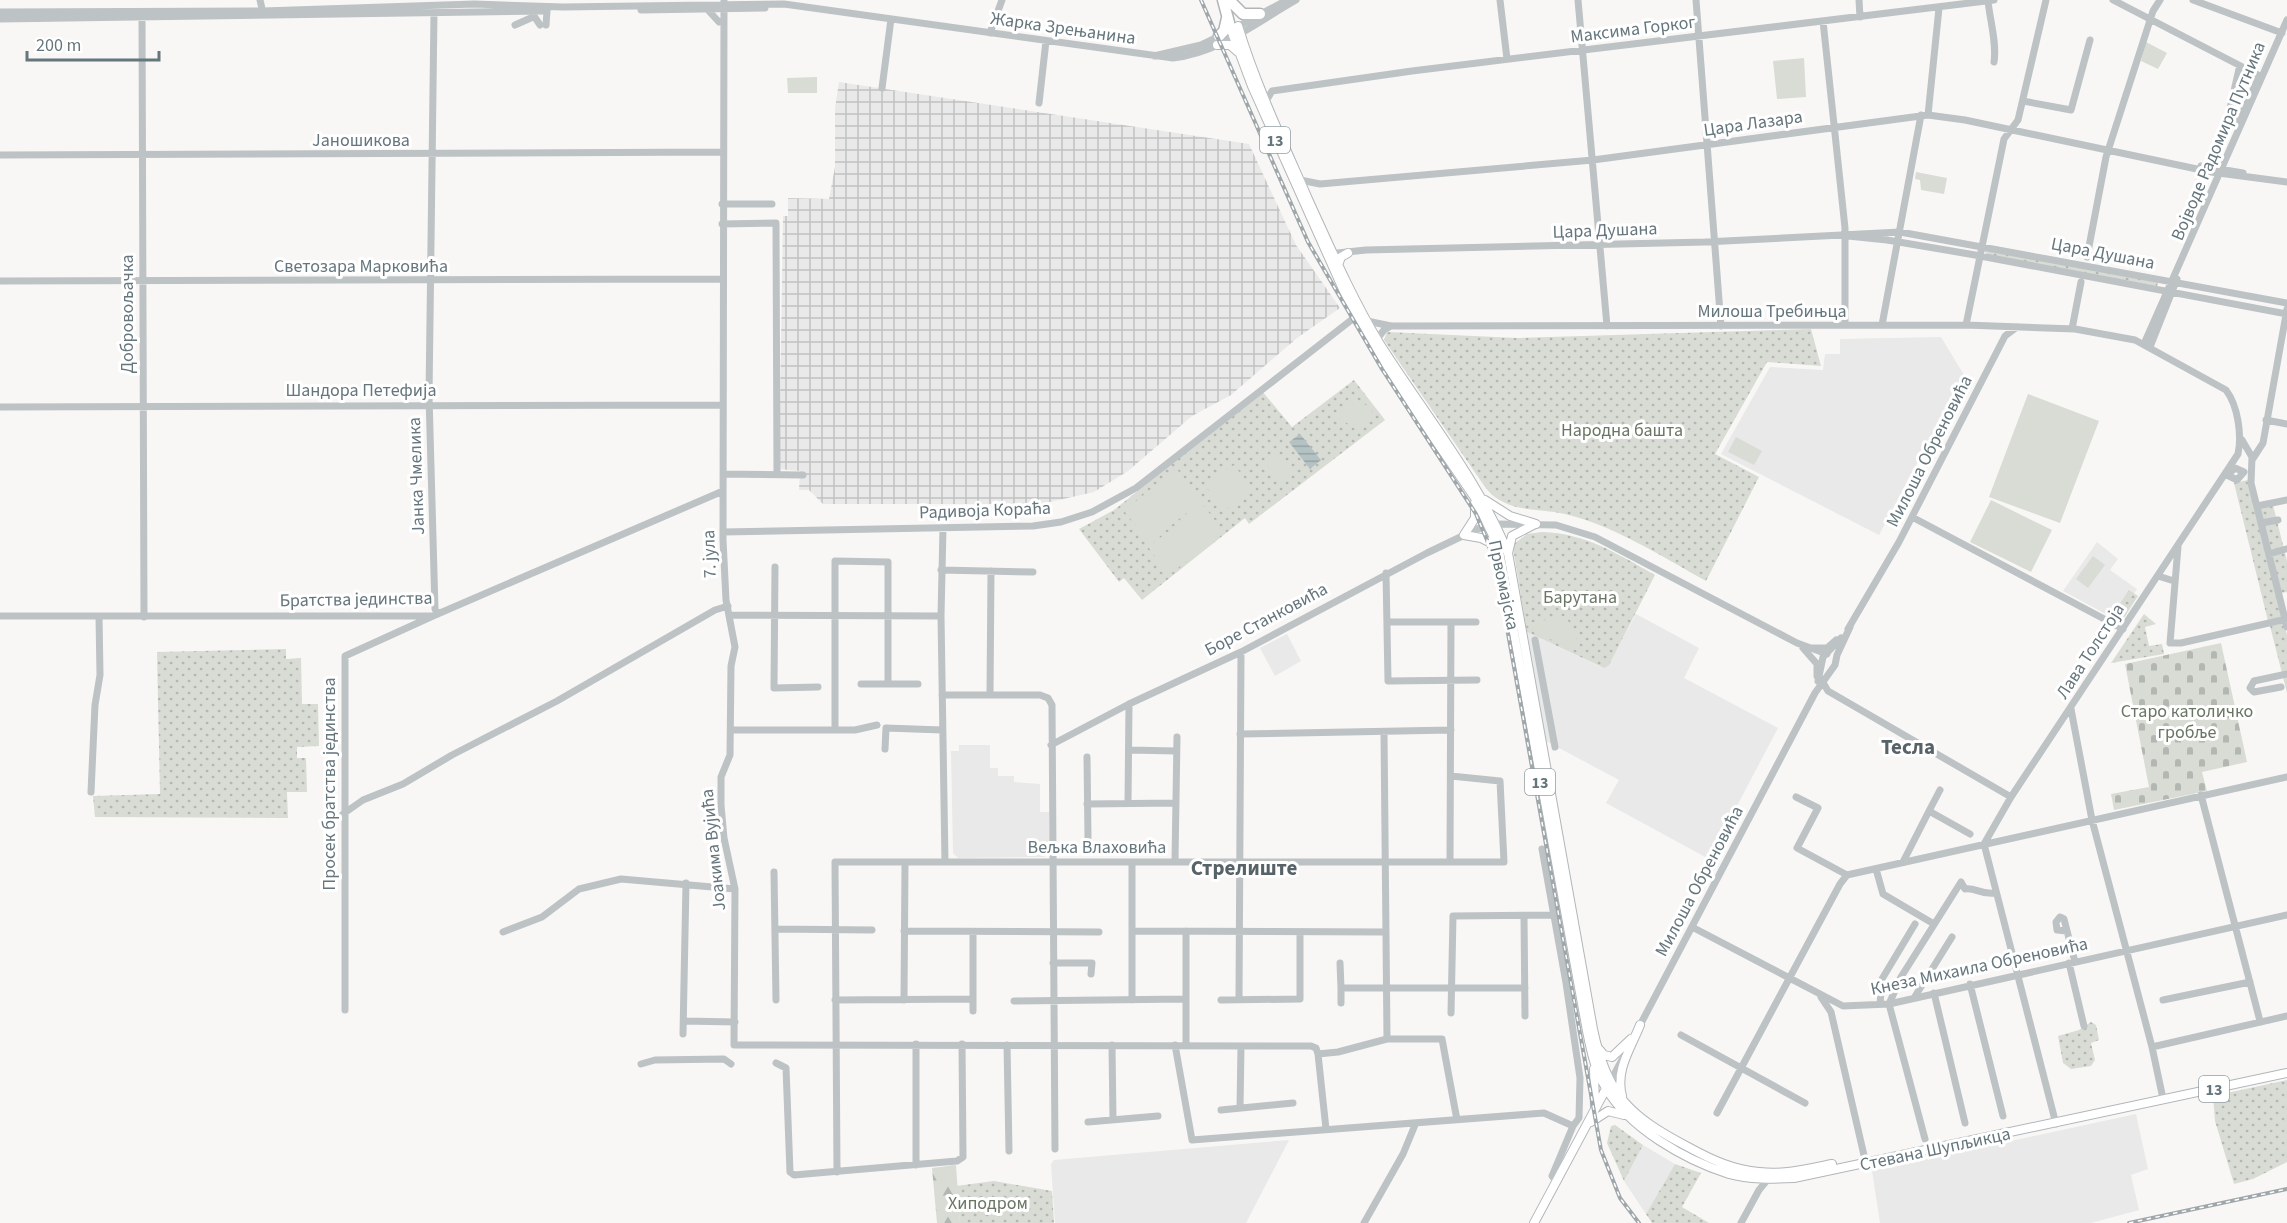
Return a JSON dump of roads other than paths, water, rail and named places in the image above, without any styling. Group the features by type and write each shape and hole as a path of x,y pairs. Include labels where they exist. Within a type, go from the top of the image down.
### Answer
{"highway":[{"path":"1228,1 1243,14 1260,14"},
{"name":"13","path":"1228,1 1236,32"},
{"name":"13","path":"1228,1 1227,15 1236,32"},
{"path":"1218,41 1225,27 1227,15"}],"main road":[{"name":"Првомајска","path":"1236,32 1239,53 1358,314 1390,374 1478,498"},
{"name":"Првомајска","path":"1236,32 1328,251 1338,265 1358,314 1367,321 1478,498 1508,554 1597,1048 1608,1086"},
{"path":"1218,41 1230,45 1239,53"},
{"path":"1338,265 1341,257 1348,253"},
{"path":"1498,546 1481,538 1464,535 1476,514 1478,498 1510,516 1536,524"},
{"path":"1508,554 1512,536 1536,524"},
{"name":"Првомајска","path":"1493,525 1593,1058 1608,1086"},
{"path":"1597,1048 1604,1055 1612,1057 1621,1051 1638,1029"},
{"path":"1588,1123 1608,1111 1629,1113 1619,1080 1638,1029"},
{"path":"1593,1058 1595,1110"},
{"name":"Стевана Шупљикца","path":"2055,1121 2162,1094 2287,1067"},
{"name":"Стевана Шупљикца","path":"1608,1086 1629,1113 1661,1141 1717,1168 1758,1179 1768,1179 1794,1178 2287,1073"},
{"path":"1534,1223 1608,1086"},
{"name":"Стевана Шупљикца","path":"1629,1113 1664,1135 1716,1162 1746,1171 1793,1172 1866,1161"}],"street":[{"path":"260,0 263,13"},
{"path":"990,33 1002,0"},
{"name":"Жарка Зрењанина","path":"1236,32 1260,14 1287,0"},
{"name":"Жарка Зрењанина","path":"724,3 790,6 1154,56 1218,41 1296,0"},
{"path":"1500,0 1507,59"},
{"path":"1578,0 1607,326"},
{"path":"1696,0 1721,326"},
{"path":"1859,0 1860,17"},
{"path":"1991,0 1991,35 1996,47 1994,62"},
{"name":"Максима Горког","path":"1277,90 1507,59 1991,0"},
{"path":"1966,325 2004,139 2017,124 2046,0"},
{"path":"2112,0 2260,78"},
{"path":"2087,257 2108,149 2150,18 2160,0"},
{"path":"2193,0 2282,33"},
{"path":"263,13 401,3 724,3"},
{"path":"0,19 263,13 535,13 707,9 724,3"},
{"name":"7. јула","path":"722,63 719,22 724,3"},
{"name":"7. јула","path":"724,3 722,63 723,532 728,606"},
{"path":"1882,325 1925,115 1939,8"},
{"path":"707,9 719,22"},
{"path":"535,13 543,25 547,11"},
{"path":"0,12 142,15"},
{"name":"Јанка Чмелика","path":"434,13 430,155 429,405 436,615"},
{"path":"515,25 535,13"},
{"name":"Добровољачка","path":"142,15 144,617"},
{"path":"882,88 891,19"},
{"name":"Војводе Радомира Путника","path":"2147,346 2260,78 2287,20"},
{"path":"1823,21 1846,236 1845,325"},
{"path":"2023,101 2071,110 2090,40"},
{"path":"1039,103 1046,41"},
{"path":"2239,69 2260,78 2238,122 2228,117 2239,69"},
{"path":"1257,81 1277,90"},
{"path":"1266,101 1269,94 1277,90"},
{"name":"Цара Лазара","path":"1300,180 1320,184 1593,160 1925,115 2287,182"},
{"name":"Јаношикова","path":"0,155 722,152"},
{"path":"1308,199 1312,189 1320,184"},
{"path":"722,204 772,204"},
{"path":"722,224 776,222 777,474"},
{"name":"Цара Душана","path":"1846,236 1864,232 1900,232 2287,303"},
{"name":"Цара Душана","path":"1328,251 1714,242 1846,236 1980,256 2170,293 2286,312"},
{"name":"Цара Душана","path":"1328,251 1348,253 1366,250"},
{"name":"Светозара Марковића","path":"0,281 722,279"},
{"path":"2072,329 2081,282"},
{"path":"2250,457 2258,447 2263,434 2286,312"},
{"name":"Радивоја Кораћа","path":"723,532 1042,525 1072,519 1113,502 1180,455 1358,314"},
{"name":"Милоша Требињца","path":"1367,321 1391,326 1998,325 2072,329 2129,338 2226,390 2232,399 2240,435"},
{"path":"1998,325 2005,336"},
{"path":"1377,339 1384,330 1391,326"},
{"name":"Милоша Обреновића","path":"1848,630 1912,517 2005,336 2012,329 2020,326"},
{"name":"Шандора Петефија","path":"0,406 723,405"},
{"path":"2266,420 2287,424"},
{"path":"2240,435 2237,455 2240,466 2251,483"},
{"path":"2178,546 2169,636 2171,643 2286,622 2251,483 2250,457 2240,435"},
{"path":"2237,455 2250,457"},
{"name":"Лава Толстоја","path":"1984,844 2011,797 2226,476 2237,455"},
{"name":"Лава Толстоја","path":"2226,476 2230,468 2247,467 2250,457"},
{"path":"723,474 803,475"},
{"name":"Братства јединства","path":"0,616 436,615 723,491"},
{"path":"2257,506 2287,500"},
{"path":"1912,517 2123,629"},
{"path":"2261,523 2278,520"},
{"path":"1493,525 1536,524 1571,528 1606,542 1803,647 1822,663 1832,668"},
{"name":"Боре Станковића","path":"1052,745 1129,704 1241,652 1386,573 1464,535 1493,525"},
{"path":"943,528 940,616 945,862"},
{"path":"2269,554 2286,549"},
{"path":"835,729 835,561 888,562 888,684"},
{"path":"775,567 774,688 818,687"},
{"path":"941,570 1033,572"},
{"path":"990,694 991,571"},
{"path":"1386,573 1388,681 1477,681"},
{"path":"2158,576 2175,581"},
{"path":"343,813 363,800 403,784 452,755 557,701 715,610 728,606"},
{"name":"Јоакима Вујића","path":"728,606 735,647 731,666 730,755 721,777 721,805 723,838 735,889 734,1045 836,1046"},
{"name":"Просек братства јединства","path":"345,1010 343,813 345,656 436,615"},
{"path":"730,615 940,616"},
{"path":"91,792 95,705 100,675 99,616"},
{"path":"1388,622 1476,622"},
{"path":"1450,861 1451,622"},
{"path":"1803,647 1827,648 1848,630"},
{"path":"1820,683 1822,663 1848,630"},
{"path":"1820,683 1832,668 1848,630"},
{"path":"1535,640 1555,747"},
{"path":"1803,647 1828,654 1836,659"},
{"path":"1803,647 1817,664 1820,683 1826,690 2011,797"},
{"path":"1239,999 1241,652"},
{"path":"2281,687 2254,692 2250,688 2254,681 2287,674"},
{"name":"Милоша Обреновића","path":"1608,1086 1820,683"},
{"path":"861,684 918,684"},
{"path":"942,695 1040,694 1048,698 1052,705 1052,1045 1055,1149"},
{"path":"1128,803 1129,704"},
{"path":"2071,709 2092,820 2152,1047 2162,1094"},
{"path":"731,730 855,730 877,725"},
{"path":"885,750 886,728 942,730"},
{"path":"1240,734 1451,730"},
{"path":"1384,732 1387,1039"},
{"path":"1175,862 1177,736"},
{"path":"1129,750 1176,751"},
{"path":"1087,758 1088,837"},
{"name":"Вељка Влаховића","path":"835,930 835,862 1504,862 1500,781 1451,776"},
{"path":"1716,1113 1847,875 2287,777"},
{"path":"1904,862 1940,790"},
{"path":"2201,795 2260,1022"},
{"path":"1796,797 1818,808 1797,848 1847,875"},
{"path":"1087,804 1176,803"},
{"path":"1929,811 1970,834"},
{"path":"1984,844 2055,1121"},
{"path":"1542,849 1578,1062 1580,1101 1575,1124 1552,1176 1557,1182"},
{"path":"904,1000 905,862"},
{"path":"1132,862 1132,1000"},
{"path":"1876,868 1883,894 1934,924"},
{"path":"774,872 777,1000"},
{"path":"503,932 542,917 579,889 621,879 735,889"},
{"path":"1925,1139 1889,1004 1901,977 1961,882 1965,889 1973,889 1981,894 1996,893"},
{"path":"683,1034 686,883"},
{"path":"1451,1013 1453,916 1554,915"},
{"name":"Кнеза Михаила Обреновића","path":"1692,927 1843,1006 1889,1004 2287,915"},
{"path":"1524,916 1525,1016"},
{"path":"1880,1004 1882,979 1915,924"},
{"path":"776,929 872,930"},
{"path":"835,930 837,1172"},
{"path":"904,931 1100,932"},
{"path":"1132,931 1385,932"},
{"path":"1186,931 1186,1045"},
{"path":"973,932 973,1011"},
{"path":"2067,932 2085,1026"},
{"path":"1221,999 1300,999 1300,933"},
{"path":"1914,998 1952,937"},
{"path":"1053,963 1092,963 1091,974"},
{"path":"1340,963 1341,1003"},
{"path":"2163,1000 2250,982"},
{"path":"1971,984 2003,1116"},
{"path":"1341,988 1525,988"},
{"path":"1934,993 1965,1122"},
{"path":"1820,995 1833,1020 1866,1161"},
{"path":"835,1000 973,999"},
{"path":"1014,1001 1186,999"},
{"path":"1833,1020 1843,1006"},
{"path":"2152,1047 2287,1016"},
{"path":"684,1021 735,1022"},
{"path":"1681,1035 1805,1103"},
{"path":"1318,1054 1338,1052 1387,1039 1442,1039 1457,1120"},
{"path":"836,1046 916,1044 1311,1046 1316,1048 1318,1054 1326,1129"},
{"path":"916,1044 916,1165"},
{"path":"776,1063 786,1068 790,1172 794,1175 957,1161 963,1156 962,1044"},
{"path":"1007,1045 1009,1152"},
{"path":"1112,1045 1113,1120"},
{"path":"1175,1045 1192,1140 1326,1129 1415,1125 1544,1113 1575,1124"},
{"path":"1240,1108 1241,1046"},
{"path":"641,1064 655,1060 724,1059 731,1064"},
{"path":"1221,1110 1293,1103"},
{"path":"1088,1122 1158,1116"},
{"path":"1364,1223 1403,1154 1415,1125"},
{"path":"1758,1179 1759,1190"},
{"path":"1741,1223 1759,1190 1768,1179"}],"railway":[{"path":"1201,0 1308,242 1382,369 1476,514 1487,540 1498,578 1601,1150 1620,1198 1639,1223"},
{"path":"2129,1223 2287,1189"}],"district":[{"name":"Тесла","path":"1908,747"},
{"name":"Стрелиште","path":"1244,868"}],"park label":[{"name":"Народна башта","path":"1622,430"},
{"name":"Барутана","path":"1580,597"},
{"name":"Старо католичко гробље","path":"2187,721"},
{"name":"Хиподром","path":"988,1203"}]}
